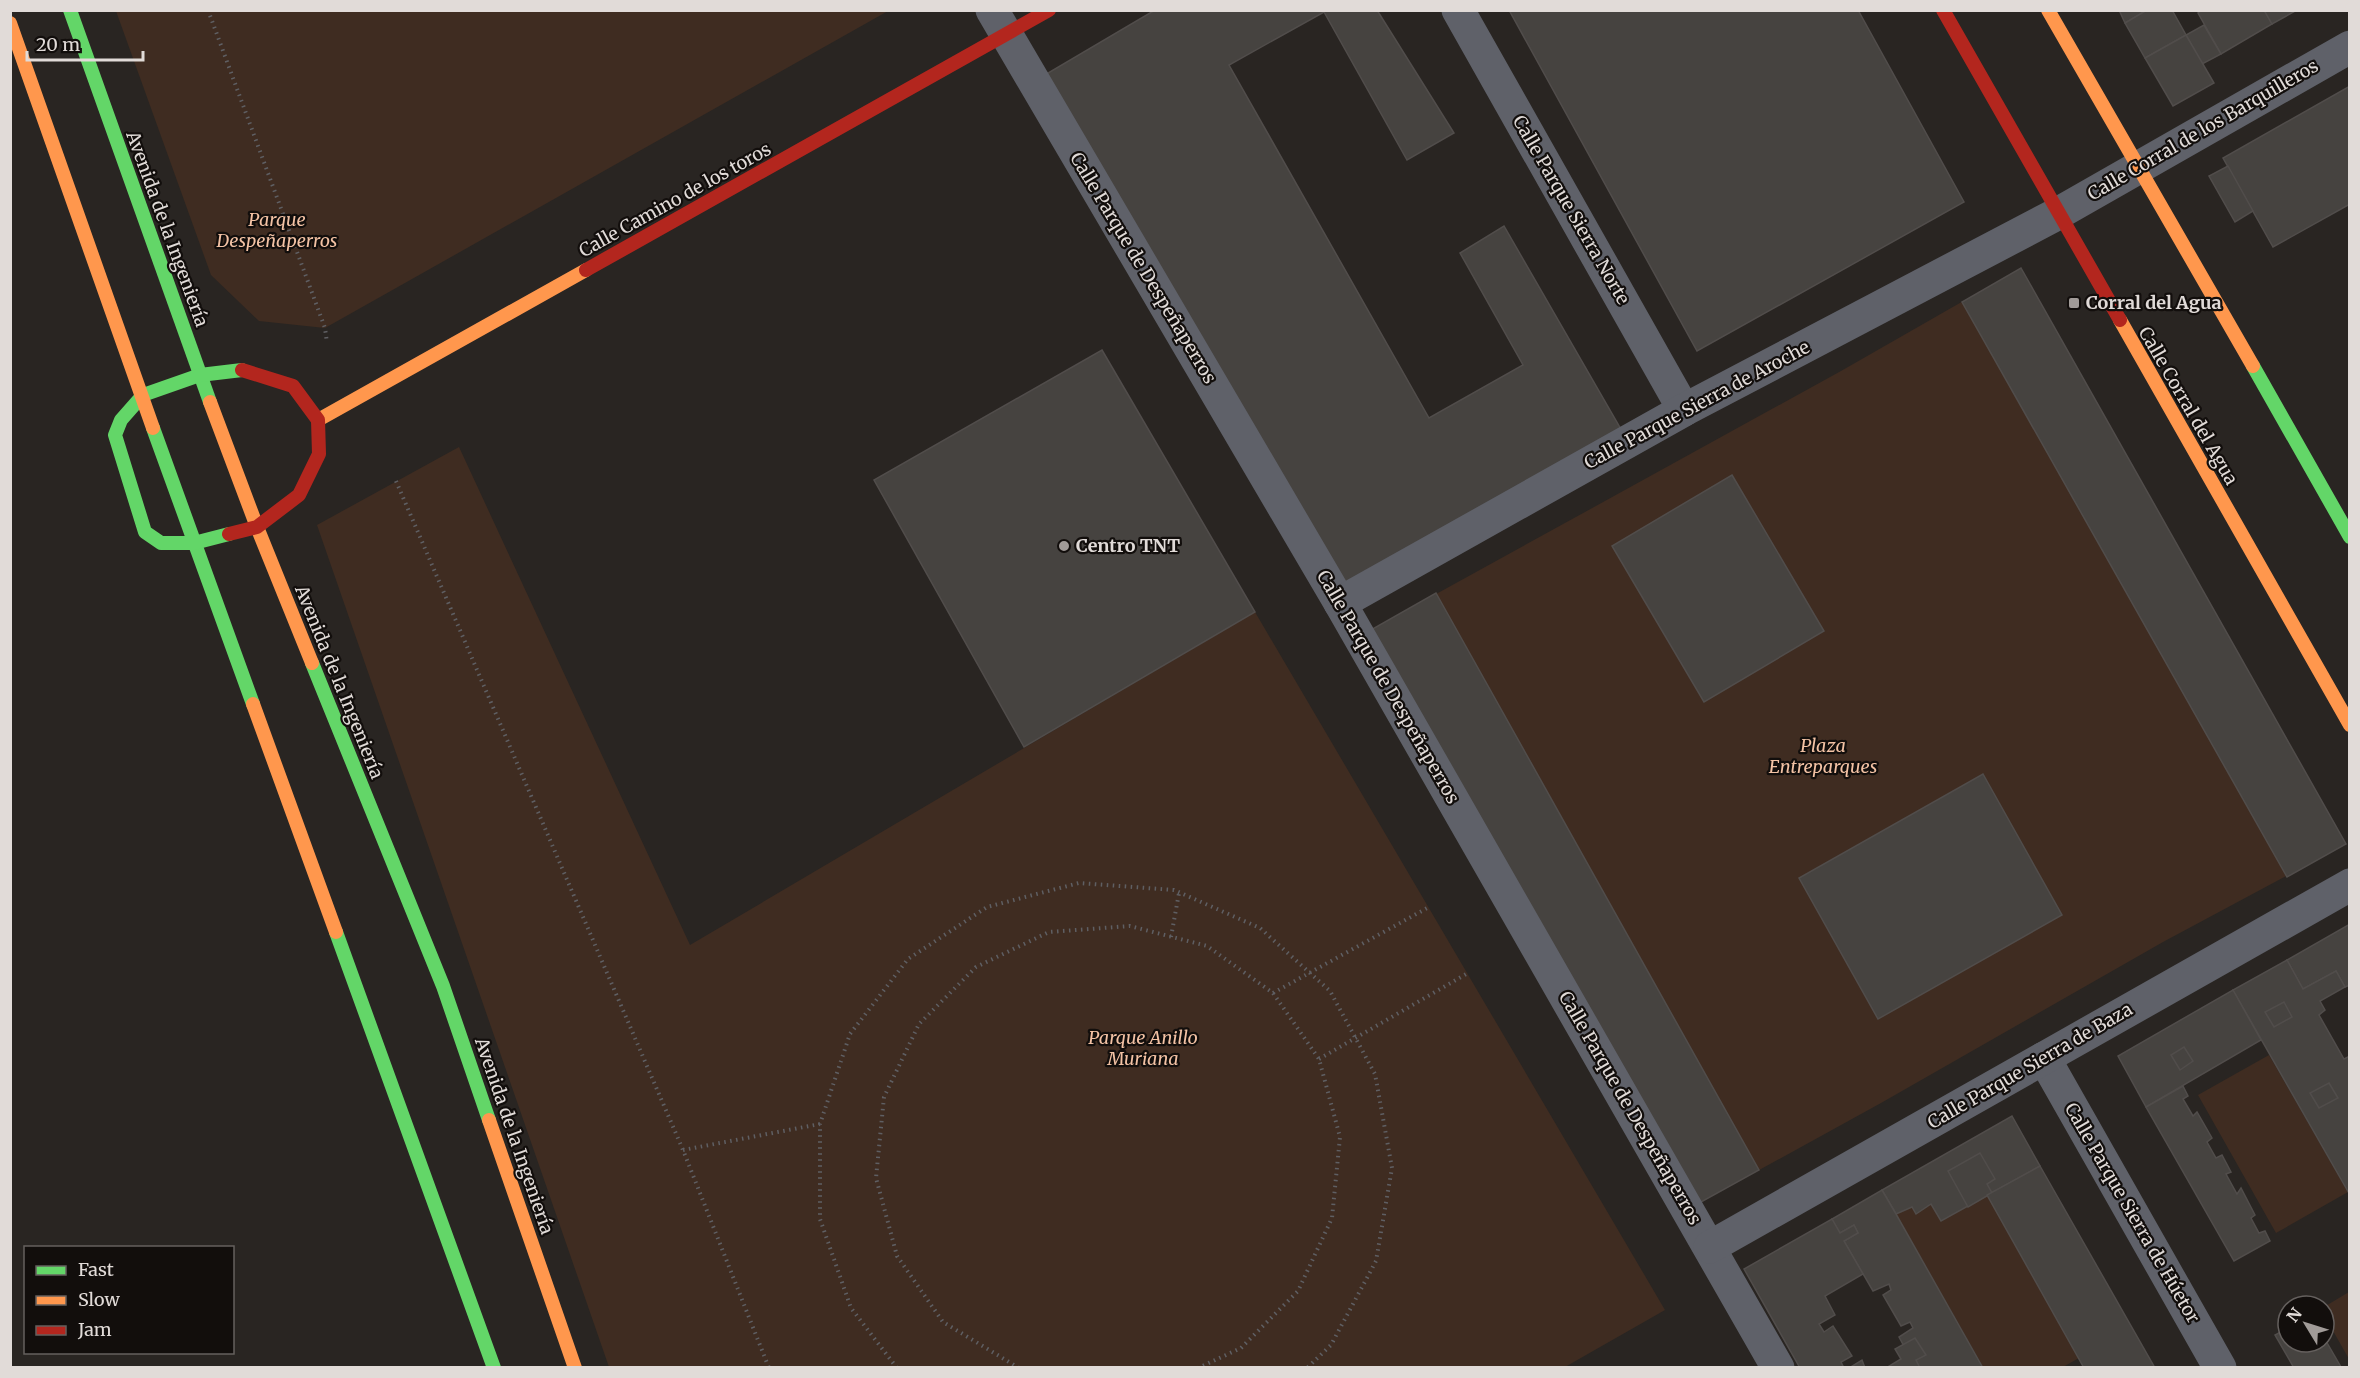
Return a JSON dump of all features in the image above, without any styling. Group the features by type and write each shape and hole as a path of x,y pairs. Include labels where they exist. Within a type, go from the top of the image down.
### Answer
{"street":[{"name":"Avenida de la Ingeniería","path":"70,10 200,375 257,527 443,986 575,1368"},
{"name":"Calle Camino de los toros","path":"318,420 999,23 1049,10"},
{"name":"Calle Parque Sierra Norte","path":"1458,10 1684,410"},
{"name":"Calle Corral del Agua","path":"1943,10 2349,725"},
{"path":"2048,10 2349,537"},
{"path":"10,23 194,543 494,1368"},
{"name":"Calle Parque de Despeñaperros","path":"999,23 1340,603 1778,1368"},
{"name":"Calle Corral de los Barquilleros","path":"2057,214 2349,47"},
{"name":"Calle Parque Sierra de Aroche","path":"1340,603 1684,410 2057,214"},
{"path":"242,370 293,386 318,420 319,454 299,495 257,527 194,543 161,543 145,532 115,435 121,420 143,395 200,375 242,370"},
{"name":"Calle Parque Sierra de Baza","path":"1710,1247 2349,885"},
{"name":"Calle Parque Sierra de Húetor","path":"2044,1058 2220,1368"}],"path":[{"path":"208,10 325,328 327,343"},
{"path":"396,481 683,1150 769,1368"},
{"path":"897,1368 851,1308 820,1219 820,1124 850,1034 908,959 987,907 1079,883 1173,890 1260,928 1330,991 1375,1074 1392,1168 1376,1261 1331,1346 1307,1368"},
{"path":"1171,937 1179,893"},
{"path":"1273,993 1429,907"},
{"path":"1019,1368 943,1322 897,1256 876,1178 884,1097 919,1024 976,967 1049,932 1130,926 1207,946 1273,993 1319,1059 1340,1137 1332,1218 1298,1291 1241,1348 1198,1368"},
{"path":"1319,1059 1468,973"},
{"path":"683,1150 820,1124"}],"green space":[{"name":"Parque Despeñaperros","path":"116,10 888,11 325,328 259,321 211,275"},
{"name":"Plaza Entreparques","path":"2021,268 2346,844 2163,942 1881,1103 1692,1207 1369,631 1841,371"},
{"name":"Parque Anillo Muriana","path":"459,447 690,945 1255,612 1665,1310 1565,1367 609,1367 317,525"},
{"path":"2269,1055 2348,1192 2276,1233 2198,1095"},
{"path":"1987,1195 2079,1358 2063,1367 1983,1367 1896,1214 1912,1207 1916,1213 1931,1204 1940,1219"},
{"path":"2349,1292 2349,1359 2336,1336 2336,1300"}],"building":[{"path":"1155,10 1377,10 1454,133 1407,160 1324,12 1229,65 1429,418 1523,365 1460,253 1504,226 1622,431 1340,593 1043,76"},
{"path":"1509,10 1858,10 1964,202 1697,351"},
{"path":"2119,10 2147,10 2125,23"},
{"path":"2147,10 2172,10 2186,35 2145,58 2125,23"},
{"path":"2202,10 2264,10 2272,24 2221,54 2198,13"},
{"path":"2264,10 2297,10 2272,24"},
{"path":"2204,25 2221,54 2202,64 2186,35"},
{"path":"2186,35 2214,83 2173,106 2145,58"},
{"path":"2350,86 2350,204 2273,247 2223,158"},
{"path":"2228,166 2253,211 2235,222 2209,176"},
{"path":"2021,268 2346,844 2287,877 1962,302"},
{"name":"Centro TNT","path":"1102,350 1255,612 1024,747 874,480"},
{"path":"1732,475 1824,631 1704,702 1612,546"},
{"path":"1436,593 1759,1170 1692,1207 1369,631"},
{"path":"1983,774 2062,915 1878,1019 1799,878"},
{"path":"2350,924 2350,985 2345,987 2336,971 2303,989 2287,960"},
{"path":"2287,960 2303,989 2336,971 2345,987 2320,1001 2325,1010 2319,1015 2344,1059 2350,1056 2350,1195 2233,990"},
{"path":"2233,990 2261,1040 2146,1107 2118,1056"},
{"path":"2284,1002 2292,1017 2274,1027 2265,1012"},
{"path":"2184,1047 2193,1061 2180,1070 2171,1055"},
{"path":"2329,1083 2338,1098 2319,1108 2310,1093"},
{"path":"2183,1086 2188,1096 2183,1099 2193,1116 2197,1112 2212,1138 2207,1142 2216,1158 2222,1155 2231,1172 2226,1174 2237,1194 2241,1188 2255,1215 2251,1218 2259,1233 2265,1231 2270,1241 2234,1261 2146,1107"},
{"path":"2012,1116 2040,1166 1941,1221 1931,1204 1916,1214 1912,1207 1896,1214 1882,1190"},
{"path":"1980,1153 1995,1179 1987,1184 1992,1193 1968,1207 1948,1171"},
{"path":"2040,1166 2155,1368 2084,1368 1987,1195"},
{"path":"1882,1190 1983,1368 1916,1368 1899,1337 1913,1328 1910,1322 1901,1326 1883,1295 1891,1290 1889,1284 1873,1291 1844,1241 1858,1233 1854,1225 1840,1233 1832,1219"},
{"path":"1832,1219 1840,1233 1854,1225 1858,1233 1844,1241 1863,1274 1825,1296 1835,1315 1819,1324 1824,1332 1833,1326 1852,1356 1841,1362 1844,1368 1800,1368 1744,1269"},
{"path":"1915,1338 1926,1355 1916,1360 1920,1368 1886,1368 1901,1359 1895,1349"},
{"path":"2286,1354 2334,1354 2341,1367 2294,1368"},
{"path":"1862,1360 1865,1368 1849,1368"}],"traffic: fast":[{"path":"70,10 210,402"},
{"path":"2253,366 2350,537"},
{"path":"229,534 194,543 161,543 145,532 115,435 121,420 143,395 200,375 242,370"},
{"path":"153,428 253,704"},
{"path":"312,663 443,986 489,1120"},
{"path":"336,932 494,1368"}],"traffic: slow":[{"path":"2048,10 2253,366"},
{"path":"10,23 153,428"},
{"path":"318,420 586,270"},
{"path":"2120,320 2350,725"},
{"path":"210,402 312,663"},
{"path":"253,704 336,932"},
{"path":"489,1120 575,1368"}],"traffic: jam":[{"path":"586,270 1049,10"},
{"path":"1943,10 2120,320"},
{"path":"229,534 257,527 299,495 319,454 318,420 293,386 242,370"}],"place":[{"name":"Corral del Agua","path":"2074,303"},
{"name":"Centro TNT","path":"1064,546"}]}
